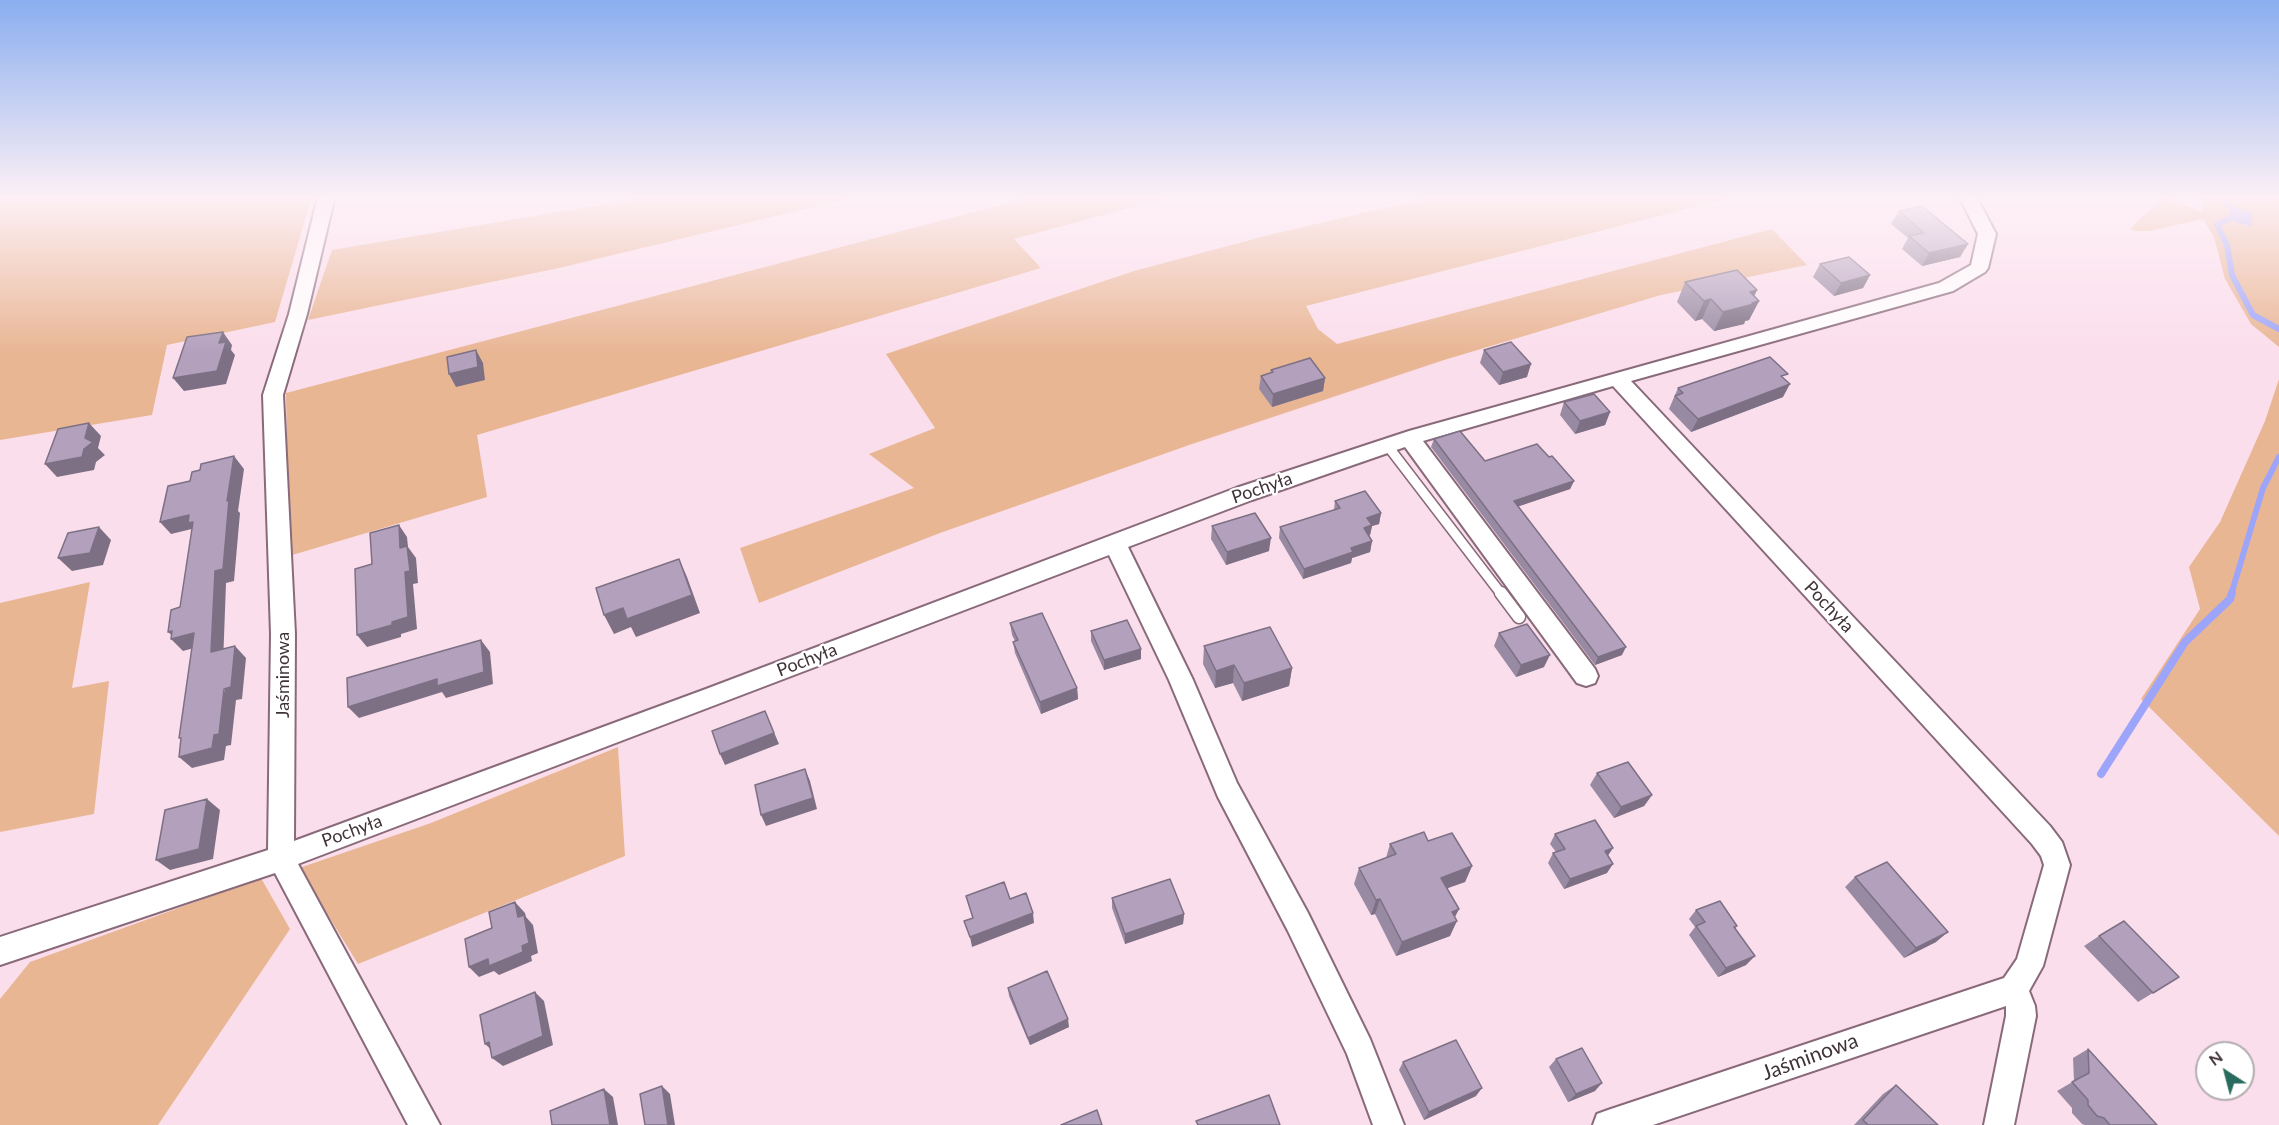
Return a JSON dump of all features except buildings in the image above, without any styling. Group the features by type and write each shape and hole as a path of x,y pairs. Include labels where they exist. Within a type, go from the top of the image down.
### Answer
{"street":[{"name":"Jaśminowa","path":"314,248 298,314 273,394 283,634 281,858 425,1125"},
{"name":"Pochyła","path":"0,951 281,858 693,705 1244,494 1387,445 1617,378 1946,287 1979,268 1984,248"},
{"name":"Pochyła","path":"1617,378 2053,851 2057,865 2029,966 2013,989"},
{"path":"1409,438 1586,676"},
{"path":"1115,543 1181,680 1227,789 1298,922 1360,1049 1377,1101 1389,1125"},
{"name":"Jaśminowa","path":"1608,1125 2013,989"},
{"path":"1999,1125 2020,1016 2021,1006 2013,989"}],"lane":[{"path":"1387,445 1519,617"}],"shaded area":[{"path":"0,248 297,248 275,322 167,345 152,415 0,440"},
{"path":"640,248 559,268 308,320 332,250"},
{"path":"835,248 1023,248 1041,268 477,435 487,497 289,556 286,393"},
{"path":"1218,248 1531,248 1306,306 1318,329 1337,344 1698,248 1791,248 1807,265 1661,295 1444,360 1192,444 940,533 759,603 740,548 914,488 869,454 935,428 886,354 1134,271"},
{"path":"2217,248 2279,248 2279,347 2251,324 2225,279"},
{"path":"2279,379 2279,836 2141,699 2200,609 2189,567 2220,522 2265,421"},
{"path":"90,582 72,688 109,681 94,814 0,832 0,603"},
{"path":"618,747 625,856 358,964 299,868 431,823"},
{"path":"261,878 290,929 158,1125 0,1125 0,999 30,962"}],"waterway":[{"path":"2228,248 2232,275 2253,315 2279,329"},
{"path":"2231,595 2263,488 2279,457"},
{"path":"2101,774 2185,642 2230,599 2232,593"}]}
